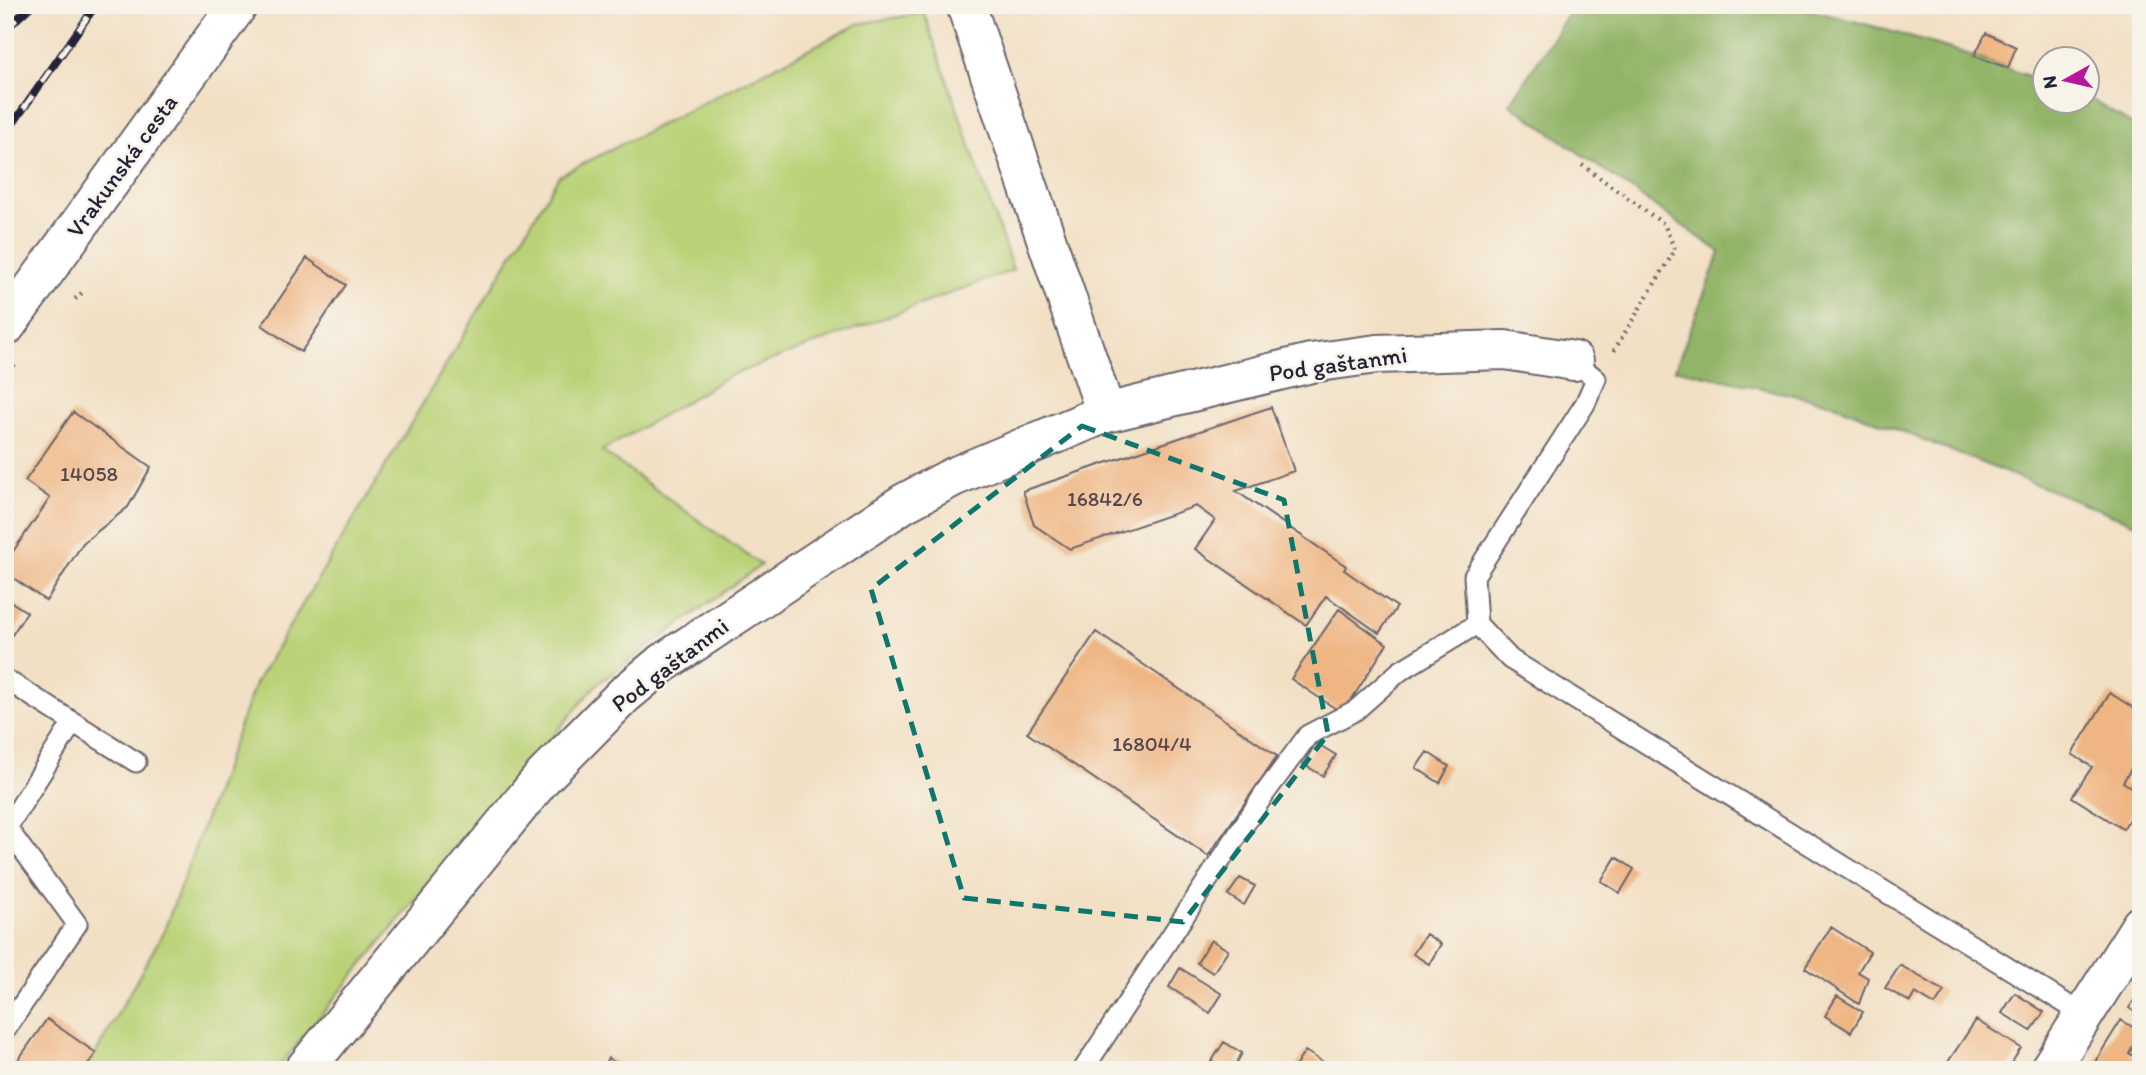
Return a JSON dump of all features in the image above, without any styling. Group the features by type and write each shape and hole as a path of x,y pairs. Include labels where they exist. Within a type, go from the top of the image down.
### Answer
{"street":[{"name":"Vrakunská cesta","path":"5,327 238,5"},
{"path":"966,5 1106,414"},
{"name":"Pod gaštanmi","path":"304,1070 542,778 624,695 660,665 904,503 953,477 1106,414 1311,363 1377,354 1504,350 1585,370"},
{"path":"2049,1070 2141,925"}],"lane":[{"path":"1585,370 1585,404 1474,576 1477,624 1510,659 2084,1015"},
{"path":"1083,1070 1265,793 1308,736 1356,710 1400,671 1477,624"},
{"path":"5,679 136,762"},
{"path":"5,1030 77,923 7,828 73,722"}],"path":[{"path":"1582,164 1664,224 1675,250 1585,370"}],"highlighted area":[{"path":"1082,426 1284,500 1328,734 1183,922 964,898 871,589"}],"green space":[{"path":"1574,5 1789,5 1964,53 2030,77 2030,116 2100,116 2100,105 2141,130 2141,526 1830,403 1675,369 1720,252 1510,104"},
{"path":"924,13 1013,270 729,376 602,451 761,565 596,685 276,1070 84,1070 164,931 255,684 559,176 858,24"}],"building":[{"path":"1986,33 2016,47 2008,68 1974,56"},
{"path":"307,258 346,285 301,352 262,325"},
{"path":"1271,407 1294,471 1236,491 1346,566 1344,570 1397,607 1379,633 1326,596 1306,625 1195,549 1215,520 1196,506 1070,549 1034,525 1023,491"},
{"path":"73,412 151,467 128,507 83,543 46,601 5,572 5,563 50,498 25,481"},
{"path":"5,598 27,612 12,635 5,631"},
{"path":"1339,609 1387,644 1348,705 1336,709 1291,679"},
{"path":"1096,632 1277,756 1208,856 1027,733"},
{"path":"2110,693 2141,713 2141,753 2123,782 2141,794 2141,800 2123,829 2072,797 2092,767 2072,754"},
{"path":"1316,743 1336,755 1323,776 1303,764"},
{"path":"1427,752 1449,766 1440,783 1416,768"},
{"path":"1616,857 1634,869 1620,893 1601,881"},
{"path":"1240,878 1255,886 1244,905 1228,895"},
{"path":"1831,927 1870,952 1858,972 1868,978 1859,1004 1805,968"},
{"path":"1426,934 1441,944 1429,964 1413,954"},
{"path":"1211,940 1228,950 1213,973 1197,963"},
{"path":"1900,965 1944,991 1935,1005 1915,993 1910,1002 1885,988"},
{"path":"1180,968 1222,994 1210,1013 1169,987"},
{"path":"2141,990 2141,1016 2129,1008"},
{"path":"2015,993 2044,1012 2031,1031 2002,1013"},
{"path":"1837,996 1863,1012 1851,1032 1825,1016"},
{"path":"47,1019 96,1053 84,1070 11,1070"},
{"path":"1976,1020 2021,1048 2007,1070 1960,1070 1948,1062"},
{"path":"2121,1020 2141,1032 2129,1053 2140,1061 2134,1070 2090,1070"},
{"path":"1224,1042 1242,1053 1237,1062 1250,1070 1206,1070"},
{"path":"1305,1051 1328,1065 1325,1070 1293,1070"},
{"path":"608,1058 626,1070 601,1070"}],"railway":[{"path":"5,30 32,5"},
{"path":"5,135 96,5"}]}
